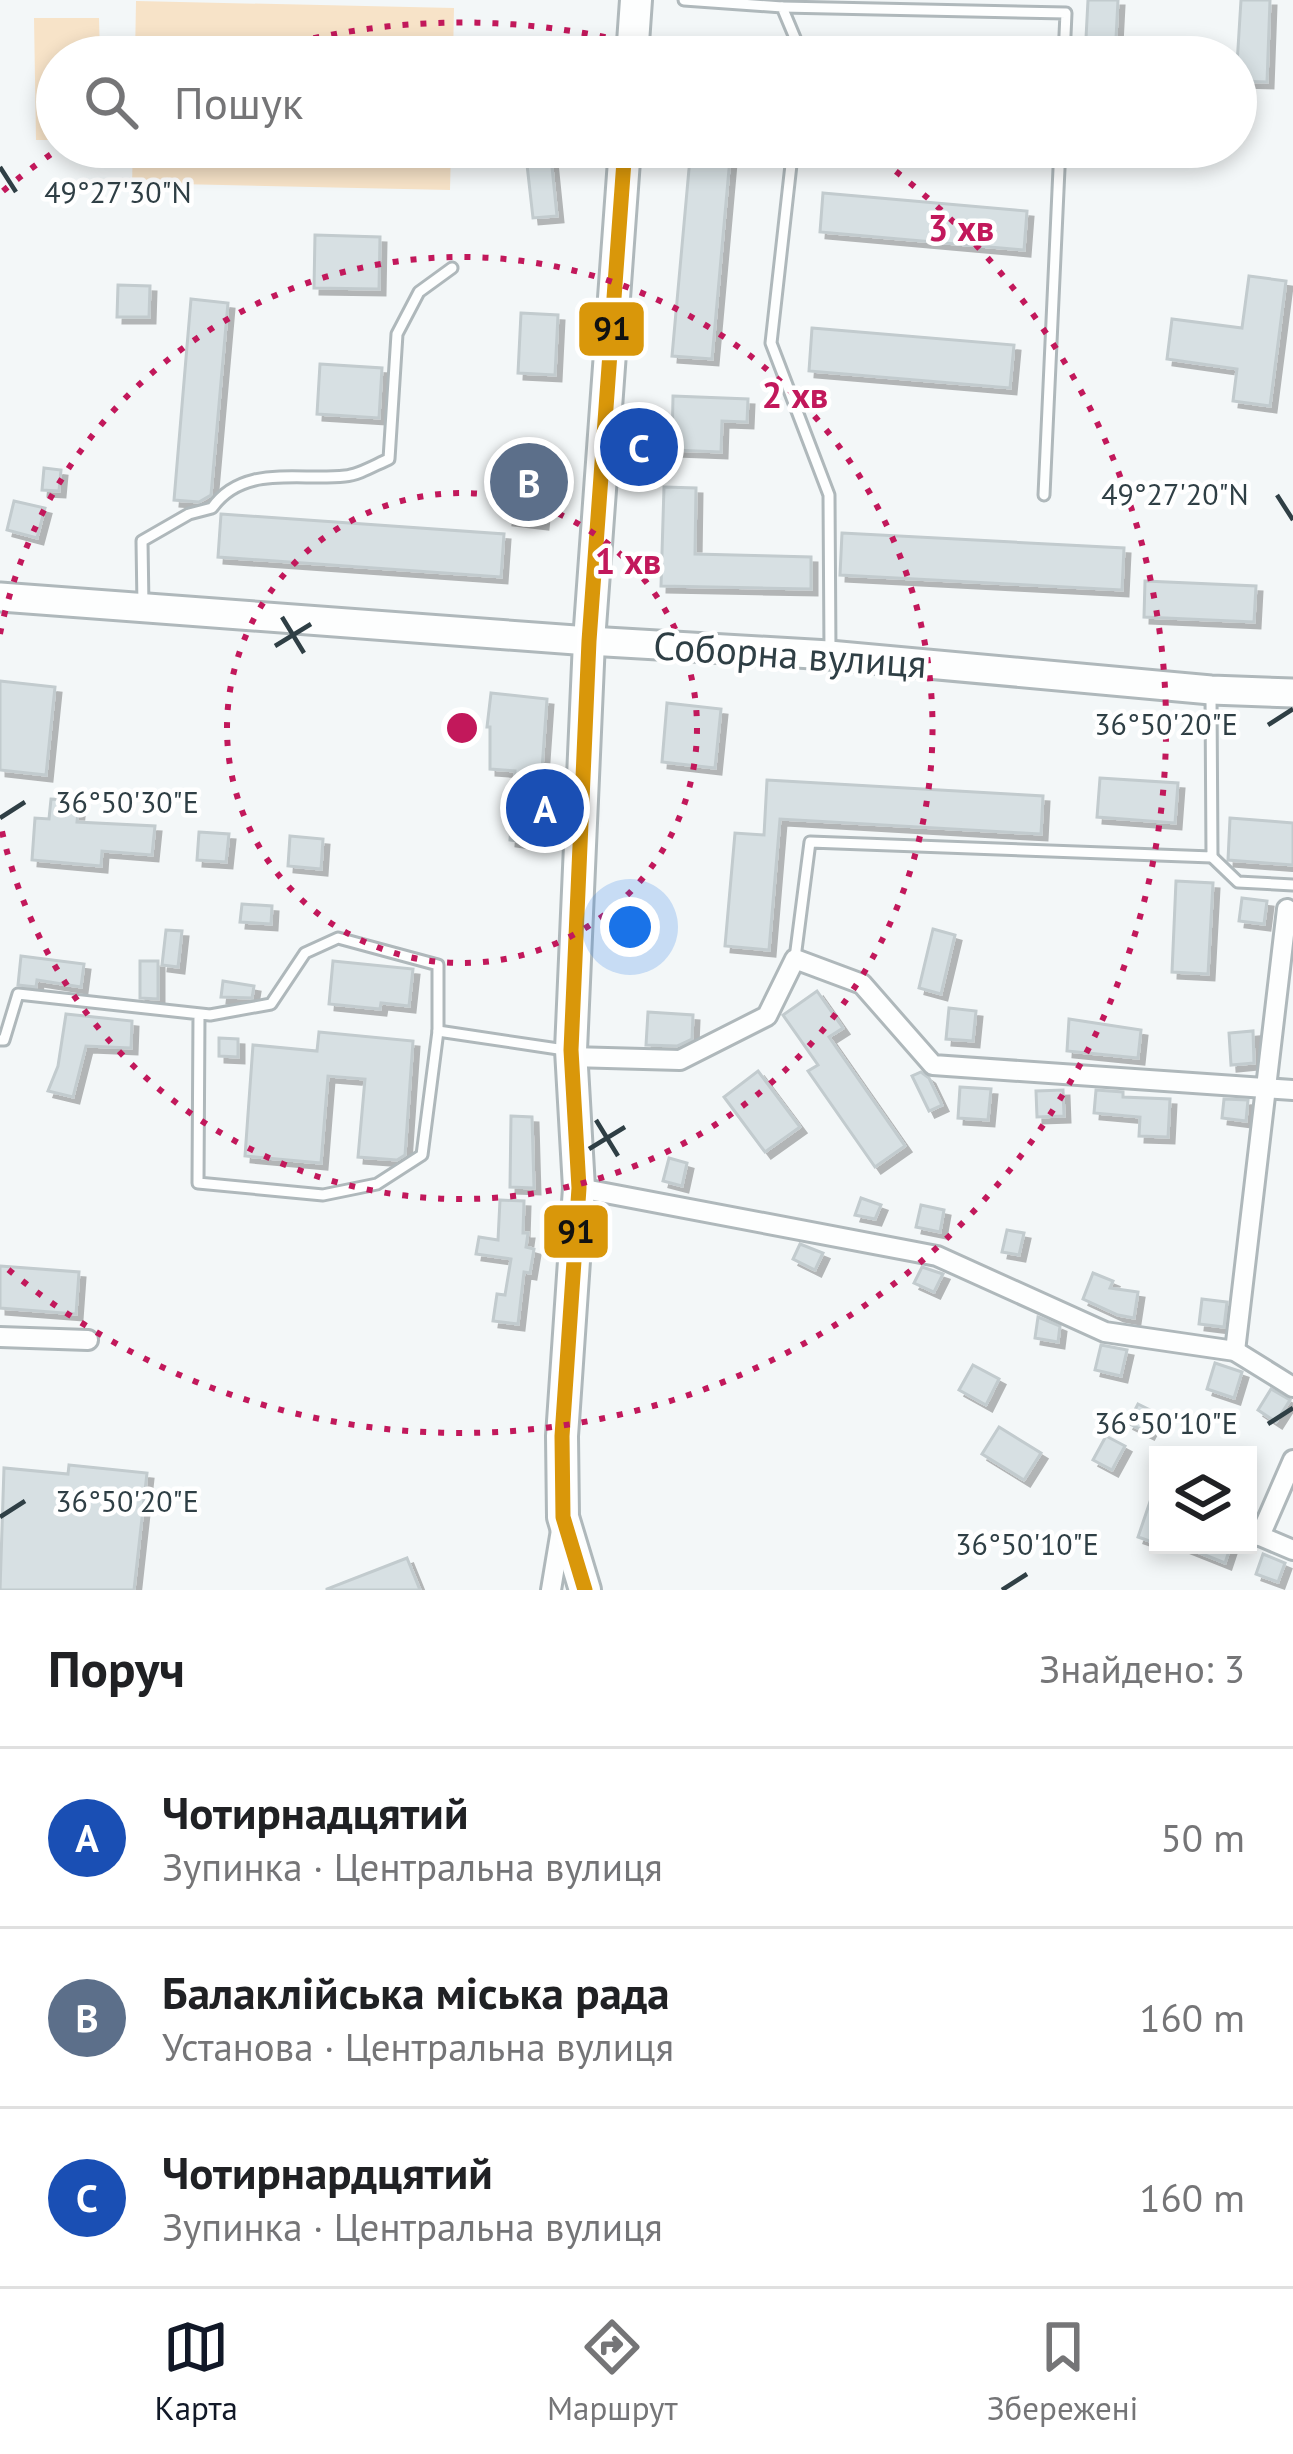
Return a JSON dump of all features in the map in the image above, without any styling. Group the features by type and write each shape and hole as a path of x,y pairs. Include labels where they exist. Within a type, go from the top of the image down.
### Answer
{"main road":[{"path":"633,36 636,0"},
{"path":"584,1590 563,1517 562,1436 579,1188 571,1054 589,641 623,168"}],"street":[{"name":"Соборна вулиця","path":"0,597 830,655 1211,690 1293,693"},
{"path":"1235,1351 1287,909"},
{"path":"571,1054 680,1060 767,1016 795,959 862,984 933,1065 1293,1090"},
{"path":"579,1188 938,1256 1106,1332 1235,1351 1293,1387"},
{"path":"0,1337 88,1340"},
{"path":"1257,1528 1293,1460"},
{"path":"551,1590 563,1517"},
{"path":"1257,1535 1293,1550"}],"lane":[{"path":"684,0 782,7 1066,13 1065,36"},
{"path":"978,0 978,13"},
{"path":"782,7 794,36"},
{"path":"791,168 771,343 829,495 830,655"},
{"path":"1044,494 1059,168"},
{"path":"143,606 142,541 189,514 212,508 225,490 277,475 348,476 389,459 397,334 418,292 452,268"},
{"path":"1211,690 1211,857"},
{"path":"795,959 810,842 1211,857 1238,882 1293,885"},
{"path":"0,1040 4,1040 18,994 199,1014 271,1004 305,953 338,938 438,964 438,1031 422,1155 377,1184 323,1195 199,1183 199,1014"},
{"path":"438,1031 571,1054"}],"shaded area":[{"path":"136,1 454,8 453,36 135,36"},
{"path":"34,18 99,18 99,36 36,36 36,140"},
{"path":"132,168 451,168 450,190 132,183"}],"building":[{"path":"1088,0 1118,0 1116,36 1086,36"},
{"path":"1241,0 1270,0 1267,82 1257,82 1257,36 1239,36"},
{"path":"527,168 552,168 557,216 533,218"},
{"path":"689,168 729,168 712,359 672,356"},
{"path":"823,193 1027,211 1024,250 820,232"},
{"path":"315,235 380,237 379,289 314,288"},
{"path":"1249,276 1286,281 1270,406 1233,401 1237,369 1167,359 1172,319 1242,328"},
{"path":"118,285 150,286 149,317 117,317"},
{"path":"191,299 228,303 211,495 199,502 174,500"},
{"path":"521,313 558,315 555,375 518,373"},
{"path":"812,328 1014,345 1010,388 809,371"},
{"path":"320,364 382,368 379,418 317,414"},
{"path":"673,396 748,399 747,422 722,421 721,452 672,450"},
{"path":"515,442 550,446 542,523 507,519"},
{"path":"44,468 61,470 59,491 42,490"},
{"path":"664,487 696,488 695,554 811,557 811,589 661,586"},
{"path":"14,501 45,508 37,538 7,530"},
{"path":"221,514 504,534 501,577 218,557"},
{"path":"842,533 1124,548 1122,590 840,575"},
{"path":"1145,581 1256,586 1254,622 1144,617"},
{"path":"0,681 55,687 46,775 0,770"},
{"path":"491,693 547,699 538,826 533,826 531,843 510,840 515,771 490,769"},
{"path":"667,703 721,709 715,768 662,762"},
{"path":"1100,778 1178,783 1175,823 1097,817"},
{"path":"767,780 1043,796 1041,834 780,819 769,950 725,946 735,833 764,835"},
{"path":"51,799 79,801 77,822 155,826 152,855 102,851 101,866 32,860 35,818 49,819"},
{"path":"1230,818 1293,823 1293,865 1228,860"},
{"path":"199,832 229,834 226,862 197,860"},
{"path":"290,836 323,839 321,869 288,866"},
{"path":"1176,881 1213,883 1208,974 1172,972"},
{"path":"1242,898 1267,901 1264,924 1239,921"},
{"path":"242,904 272,906 271,924 240,922"},
{"path":"933,929 955,935 941,994 919,988"},
{"path":"166,930 182,931 178,967 162,965"},
{"path":"21,956 84,964 81,987 37,980 36,987 18,985"},
{"path":"140,961 158,961 158,999 140,998"},
{"path":"333,961 413,969 409,1006 381,1003 380,1009 329,1004"},
{"path":"223,981 254,986 252,998 221,997"},
{"path":"817,991 843,1028 829,1037 905,1146 875,1167 808,1071 818,1065 783,1015"},
{"path":"949,1008 976,1011 973,1041 946,1039"},
{"path":"648,1012 693,1015 692,1039 677,1046 646,1045"},
{"path":"66,1014 132,1021 131,1048 86,1046 73,1097 48,1091 58,1066"},
{"path":"1069,1019 1141,1030 1138,1058 1067,1051"},
{"path":"1253,1031 1254,1063 1231,1065 1229,1033"},
{"path":"319,1032 413,1041 405,1155 397,1160 358,1157 365,1079 328,1076 321,1163 245,1156 253,1045 317,1051"},
{"path":"219,1038 238,1039 238,1057 219,1056"},
{"path":"758,1071 800,1127 765,1152 724,1097"},
{"path":"921,1072 942,1105 929,1111 912,1076"},
{"path":"960,1087 991,1089 988,1120 958,1118"},
{"path":"1063,1090 1064,1116 1037,1117 1036,1091"},
{"path":"1096,1090 1123,1092 1123,1097 1170,1099 1168,1137 1139,1136 1140,1117 1094,1113"},
{"path":"1224,1099 1248,1100 1246,1121 1222,1118"},
{"path":"511,1116 532,1117 534,1188 510,1187"},
{"path":"669,1158 687,1163 682,1186 663,1181"},
{"path":"861,1198 881,1205 875,1219 855,1215"},
{"path":"500,1200 524,1201 523,1233 528,1233 526,1247 534,1249 530,1273 524,1272 518,1324 493,1321 497,1294 505,1295 511,1259 476,1254 479,1237 498,1240"},
{"path":"921,1205 944,1210 940,1232 916,1227"},
{"path":"1007,1230 1024,1233 1019,1255 1002,1252"},
{"path":"800,1244 823,1253 815,1270 793,1259"},
{"path":"0,1266 79,1272 76,1314 0,1308"},
{"path":"922,1267 943,1274 934,1292 914,1283"},
{"path":"1093,1273 1113,1281 1110,1288 1138,1292 1134,1318 1083,1299"},
{"path":"1202,1299 1227,1302 1224,1327 1199,1324"},
{"path":"1038,1317 1060,1326 1058,1342 1035,1338"},
{"path":"1101,1345 1127,1350 1121,1376 1095,1370"},
{"path":"1215,1363 1242,1372 1234,1398 1207,1389"},
{"path":"973,1365 999,1379 986,1405 959,1390"},
{"path":"1271,1389 1290,1400 1276,1422 1258,1410"},
{"path":"1138,1404 1158,1414 1148,1433 1128,1423"},
{"path":"999,1427 1041,1453 1024,1480 982,1454"},
{"path":"1106,1436 1125,1446 1112,1470 1093,1460"},
{"path":"69,1465 147,1473 134,1590 0,1590 4,1468 68,1474"},
{"path":"1149,1505 1149,1541 1138,1537"},
{"path":"1202,1554 1228,1554 1225,1563"},
{"path":"1263,1554 1285,1563 1278,1582 1256,1574"},
{"path":"407,1558 420,1590 327,1590 327,1589"}],"transit line":[{"name":"91","path":"585,1590 563,1517 562,1436 579,1188 571,1050 589,641 623,168"}],"place":[{"name":"Чотирнардцятий","path":"639,447"},
{"name":"Балаклійська міська рада","path":"529,482"},
{"name":"Чотирнадцятий","path":"545,808"}]}
